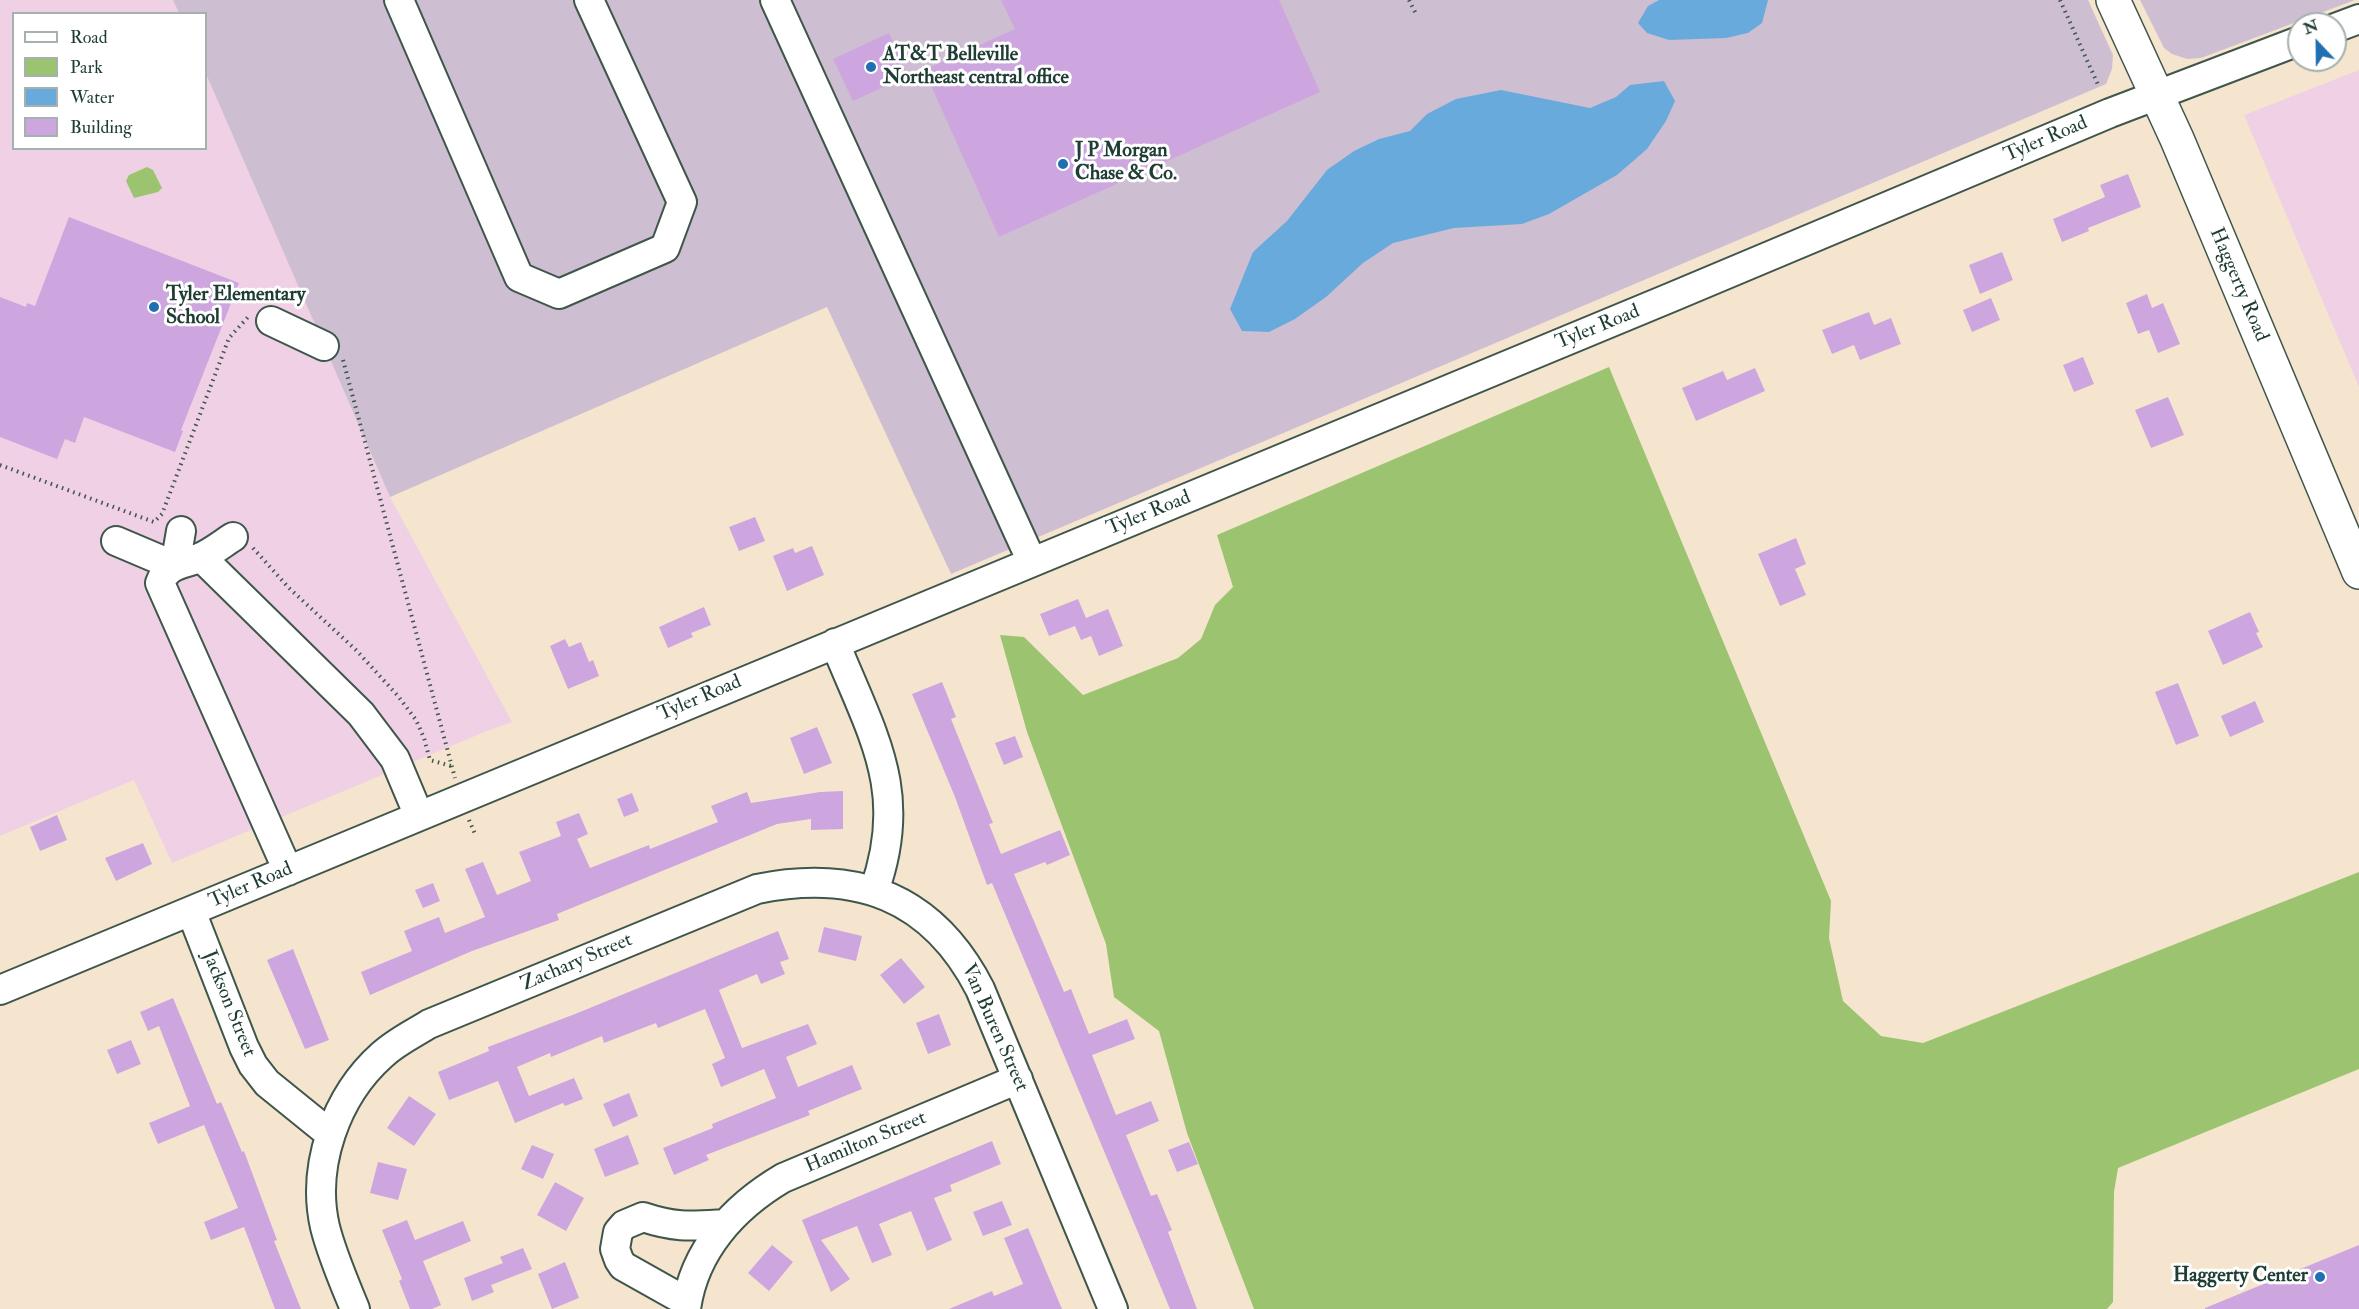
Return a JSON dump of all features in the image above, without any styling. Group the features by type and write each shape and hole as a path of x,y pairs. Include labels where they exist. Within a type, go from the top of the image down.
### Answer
{"main road":[{"name":"Haggerty Road","path":"2113,0 2156,95 2359,572"}],"street":[{"path":"399,0 519,277 559,294 665,248 682,202 589,0"},
{"path":"775,0 1032,562"},
{"name":"Tyler Road","path":"0,990 2156,95 2287,46"},
{"path":"263,316 333,350"},
{"path":"181,531 178,569 288,871"},
{"path":"116,541 178,569 361,714 395,759 419,816"},
{"path":"178,569 242,542"},
{"path":"835,643 881,759 888,785 890,812 888,839 883,866 874,891"},
{"name":"Zachary Street","path":"330,1134 344,1102 368,1069 398,1042 429,1024 756,889 790,882 817,881 858,886 874,891"},
{"name":"Van Buren Street","path":"874,891 920,915 941,933 959,954 980,989 1113,1309"},
{"name":"Jackson Street","path":"191,911 253,1065 267,1083 330,1134"},
{"name":"Hamilton Street","path":"725,1224 668,1226 643,1217 624,1225 618,1232 615,1249 623,1266 686,1305 697,1270 713,1240 725,1224 760,1192 783,1178 1018,1079"},
{"path":"330,1134 323,1168 322,1196 325,1224 334,1258 355,1309"}],"path":[{"path":"1409,0 1417,16"},
{"path":"2060,0 2099,87"},
{"path":"0,465 154,522 162,514 229,338 239,325 263,316"},
{"path":"333,350 451,766 476,836"},
{"path":"242,542 357,651 398,696 416,720 430,760 451,766"}],"shaded area":[{"name":"Tyler Elementary School","path":"0,0 173,0 179,12 12,12 12,150 207,150 207,76 390,497 512,722 172,863 134,780 0,836"},
{"path":"173,0 2088,0 2113,55 2112,69 2106,84 951,574 827,307 390,497 207,76 207,12 179,12"},
{"path":"2140,0 2355,0 2323,12 2287,12 2287,26 2201,58 2187,59 2172,54 2164,48"},
{"path":"2359,70 2359,387 2244,115"}],"green space":[{"path":"147,167 153,170 162,188 158,192 134,198 126,181 129,175"},
{"path":"1609,367 1831,901 1829,938 1843,1001 1881,1036 1923,1043 2359,872 2359,1069 2118,1168 2114,1192 2113,1302 2107,1309 1254,1309 1187,1133 1159,1031 1114,997 1106,944 1027,732 1000,635 1024,637 1083,695 1178,658 1201,639 1215,605 1233,587 1217,535"}],"water":[{"path":"1659,0 1768,0 1762,23 1748,33 1726,38 1669,40 1647,33 1638,23 1648,6"},
{"path":"1664,81 1675,101 1666,121 1647,149 1617,175 1549,214 1522,224 1454,228 1393,243 1363,263 1326,297 1295,319 1269,332 1242,331 1230,309 1253,252 1287,221 1327,170 1354,151 1379,139 1410,131 1427,114 1456,99 1501,90 1590,108 1616,97 1630,85"}],"building":[{"name":"J P Morgan Chase & Co.","path":"1001,0 1279,0 1320,92 999,237 924,70 1015,29"},
{"name":"AT&T Belleville Northeast central office","path":"889,33 908,76 853,101 833,59"},
{"path":"2128,174 2141,207 2088,228 2089,231 2062,242 2053,219 2105,197 2100,185"},
{"path":"69,217 239,283 181,430 183,431 175,452 84,417 75,443 65,439 57,459 0,437 0,297 26,307 27,303 35,306"},
{"path":"2002,252 2013,280 1980,294 1969,265"},
{"path":"2147,294 2152,308 2163,303 2180,344 2158,353 2149,330 2138,334 2126,303"},
{"path":"1991,298 2000,320 1972,332 1963,310"},
{"path":"1869,312 1874,325 1891,318 1901,344 1860,360 1854,345 1832,354 1822,330"},
{"path":"2083,357 2094,384 2074,392 2063,365"},
{"path":"1755,368 1765,391 1696,421 1682,388 1723,371 1727,380"},
{"path":"2168,397 2184,435 2151,448 2135,410"},
{"path":"755,517 765,541 739,551 729,527"},
{"path":"1796,538 1806,564 1795,569 1806,595 1780,606 1758,554"},
{"path":"812,546 824,575 787,591 773,556 793,548 795,553"},
{"path":"1078,599 1086,618 1108,609 1123,646 1099,656 1091,636 1081,640 1075,626 1049,636 1040,614"},
{"path":"704,607 711,625 691,633 693,637 668,648 659,627"},
{"path":"2250,612 2263,647 2223,665 2208,631"},
{"path":"565,639 569,647 581,642 589,662 593,660 599,676 568,689 550,646"},
{"path":"942,682 956,717 951,719 993,823 989,824 1001,854 1060,830 1070,855 1047,865 1045,862 1014,874 1064,992 1071,989 1089,1034 1127,1019 1135,1039 1092,1055 1116,1115 1151,1101 1159,1121 1126,1135 1151,1196 1157,1194 1172,1230 1168,1232 1197,1309 1170,1309 992,883 987,885 955,797 912,694"},
{"path":"2178,683 2199,736 2176,745 2155,692"},
{"path":"2255,701 2264,722 2230,737 2221,716"},
{"path":"817,727 832,763 804,774 790,738"},
{"path":"1015,736 1023,757 1004,765 995,743"},
{"path":"843,791 843,829 811,830 811,819 777,824 557,914 559,920 472,951 370,995 361,972 412,951 404,931 439,917 445,933 485,917 465,869 483,862 497,895 531,881 519,852 561,836 556,822 579,813 588,834 577,839 590,868 649,845 650,849 718,822 711,806 747,792 751,803 820,792"},
{"path":"632,793 639,811 624,817 617,799"},
{"path":"57,815 67,840 40,851 30,827"},
{"path":"143,843 152,864 116,881 105,858"},
{"path":"433,883 440,901 423,908 415,890"},
{"path":"824,927 862,936 856,961 818,952"},
{"path":"778,931 789,959 780,962 785,974 761,984 757,974 719,990 742,1048 808,1024 817,1044 786,1057 798,1087 852,1065 862,1089 808,1111 810,1115 706,1155 709,1160 674,1175 663,1148 713,1128 712,1124 776,1098 764,1069 721,1087 712,1064 725,1058 705,1009 658,1028 656,1023 604,1043 602,1036 551,1057 550,1053 517,1067 529,1096 574,1078 583,1099 565,1106 563,1103 515,1123 498,1081 449,1100 438,1072 489,1051 488,1047"},
{"path":"293,949 329,1040 305,1049 267,960"},
{"path":"901,958 925,987 904,1004 880,975"},
{"path":"173,998 217,1104 221,1102 242,1152 244,1151 277,1240 274,1241 301,1309 275,1309 244,1227 211,1240 204,1222 238,1208 204,1125 158,1144 149,1123 190,1106 159,1026 148,1031 140,1012"},
{"path":"939,1014 951,1045 928,1054 916,1023"},
{"path":"131,1040 141,1064 117,1074 107,1050"},
{"path":"629,1093 638,1116 613,1127 603,1104"},
{"path":"409,1096 436,1114 414,1146 387,1128"},
{"path":"628,1135 639,1164 605,1177 594,1149"},
{"path":"992,1141 1001,1164 950,1185 952,1191 934,1198 952,1240 927,1251 911,1211 879,1224 892,1255 872,1263 857,1226 821,1240 850,1279 831,1292 802,1220"},
{"path":"1189,1142 1198,1164 1177,1172 1168,1150"},
{"path":"532,1145 554,1154 543,1179 521,1169"},
{"path":"378,1162 407,1169 398,1200 370,1193"},
{"path":"555,1182 584,1198 566,1231 537,1215"},
{"path":"1002,1201 1012,1225 983,1236 973,1212"},
{"path":"407,1220 415,1240 463,1221 471,1241 423,1261 441,1305 432,1309 410,1309 399,1281 402,1279 382,1230"},
{"path":"1028,1228 1062,1309 949,1309 992,1291 994,1296 1023,1284 1004,1238"},
{"path":"772,1245 793,1262 769,1291 748,1273"},
{"name":"Haggerty Center","path":"2359,1245 2359,1309 2205,1309 2205,1308"},
{"path":"523,1248 532,1269 491,1285 494,1292 472,1301 464,1278 503,1263 500,1257"},
{"path":"565,1262 579,1298 552,1309 538,1274"}],"place":[{"name":"AT&T Belleville Northeast central office","path":"871,67"},
{"name":"J P Morgan Chase & Co.","path":"1063,164"},
{"name":"Tyler Elementary School","path":"154,307"},
{"name":"Haggerty Center","path":"2320,1277"}]}
